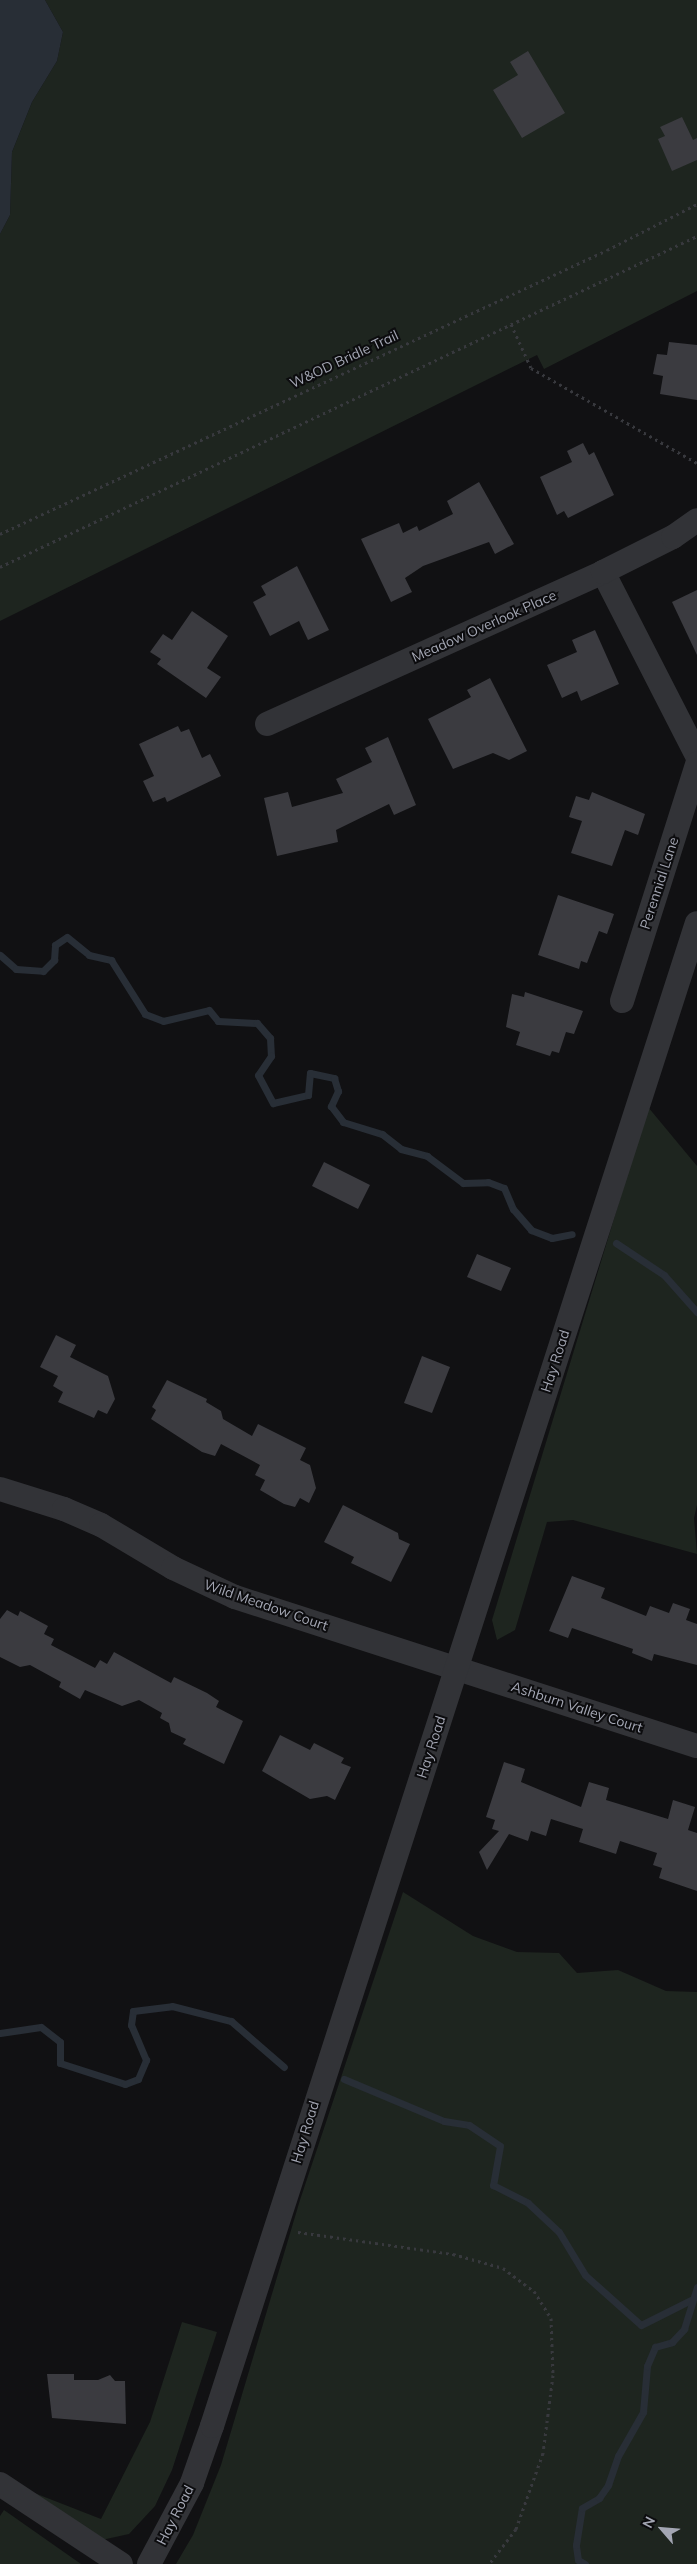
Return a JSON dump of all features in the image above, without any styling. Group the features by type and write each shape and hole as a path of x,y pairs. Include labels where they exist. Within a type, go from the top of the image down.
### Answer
{"street":[{"name":"Meadow Overlook Place","path":"267,724 603,572 673,537 697,520"},
{"path":"603,572 697,756"},
{"name":"Perennial Lane","path":"622,1001 697,764"},
{"name":"Hay Road","path":"149,2564 192,2483 697,924"},
{"name":"Wild Meadow Court","path":"0,1489 64,1509 101,1525 209,1587 457,1668"},
{"name":"Ashburn Valley Court","path":"457,1668 697,1746"},
{"path":"0,2484 121,2564"}],"path":[{"name":"W&OD Bridle Trail","path":"0,534 607,250 697,204"},
{"path":"0,567 697,236"},
{"path":"512,324 531,368 697,463"},
{"path":"275,2229 453,2254 504,2268 534,2291 552,2318 553,2374 544,2453 516,2529 489,2564"}],"shaded area":[{"path":"0,0 45,0 63,32 57,61 32,102 12,152 10,215 0,234"},
{"path":"45,0 697,0 697,291 544,369 537,355 0,621 0,234 10,215 12,152 32,102 57,61 63,32"},
{"path":"648,1107 697,1166 697,1505 694,1518 697,1554 573,1520 547,1522 515,1630 497,1640 492,1620"},
{"path":"403,1892 473,1936 517,1952 559,1953 577,1973 618,1970 666,1991 697,1992 697,2564 176,2564 193,2535 221,2465 300,2200"},
{"path":"182,2322 217,2332 172,2470 155,2506 129,2534 97,2541 19,2487 101,2519 150,2422"},
{"path":"4,2510 81,2564 0,2564 0,2516"}],"building":[{"path":"528,51 565,113 522,138 493,90 518,75 510,62"},
{"path":"682,117 693,140 697,138 697,160 672,171 658,139 665,136 660,127"},
{"path":"669,342 697,345 697,400 660,394 663,376 653,374 657,354 667,355"},
{"path":"583,443 589,455 594,452 614,495 568,518 564,511 557,515 540,477 572,462 567,451"},
{"path":"479,482 514,544 495,554 489,542 423,566 405,578 412,592 391,602 361,539 399,523 403,533 417,526 419,531 453,514 447,501"},
{"path":"297,566 329,630 308,640 299,621 270,636 253,602 266,595 261,586"},
{"path":"697,590 697,655 672,602"},
{"path":"192,611 228,636 207,668 221,677 206,698 157,664 161,659 150,652 163,634 172,640"},
{"path":"595,630 619,684 581,701 577,691 562,698 547,665 577,652 572,640"},
{"path":"490,678 527,751 509,760 493,753 453,769 428,719 471,697 467,690"},
{"path":"178,726 181,732 189,729 202,758 210,754 221,776 167,802 165,797 153,802 143,781 154,776 139,744"},
{"path":"388,737 416,805 394,815 389,804 336,830 338,842 277,856 264,798 288,792 292,807 343,793 336,779 372,762 365,748"},
{"path":"592,792 645,814 638,835 625,830 612,866 571,853 582,821 569,817 576,796 589,800"},
{"path":"558,895 614,914 607,934 599,931 587,963 581,961 579,969 538,955"},
{"path":"525,992 583,1011 574,1034 566,1032 559,1053 552,1051 550,1056 516,1045 520,1032 506,1027 512,994 524,997"},
{"path":"324,1162 370,1185 358,1209 312,1186"},
{"path":"477,1254 511,1268 501,1291 467,1277"},
{"path":"56,1335 76,1345 70,1357 108,1376 115,1399 107,1414 98,1410 94,1418 58,1402 63,1392 53,1386 58,1376 40,1367"},
{"path":"422,1356 450,1367 432,1413 404,1403"},
{"path":"167,1380 207,1399 206,1402 221,1411 223,1419 252,1436 258,1424 306,1448 300,1460 310,1465 316,1488 309,1503 300,1498 295,1507 284,1504 260,1490 265,1480 255,1475 260,1465 221,1444 215,1456 202,1452 151,1419 156,1410 152,1407"},
{"path":"343,1505 398,1533 399,1539 410,1544 391,1582 351,1563 354,1557 324,1542"},
{"path":"572,1576 605,1588 601,1598 646,1616 650,1606 669,1613 673,1603 690,1609 686,1620 697,1624 697,1665 654,1654 652,1661 632,1653 633,1649 572,1628 568,1638 549,1631"},
{"path":"7,1610 18,1616 20,1611 48,1626 44,1634 54,1639 51,1645 95,1668 100,1660 107,1664 114,1652 171,1683 174,1677 219,1701 216,1707 243,1721 224,1764 183,1744 186,1739 171,1732 169,1723 160,1718 162,1713 139,1700 122,1706 85,1690 80,1699 59,1687 61,1682 30,1665 20,1667 0,1657 0,1619"},
{"path":"280,1735 310,1750 314,1743 344,1758 341,1763 351,1767 335,1800 327,1796 310,1799 262,1771"},
{"path":"504,1762 525,1769 521,1782 581,1807 589,1782 609,1788 606,1800 668,1819 673,1800 695,1807 688,1830 697,1833 697,1891 659,1878 662,1868 653,1865 657,1853 620,1841 616,1854 579,1842 583,1829 551,1819 546,1836 531,1831 528,1841 509,1834 487,1870 479,1852 499,1831 492,1829 495,1820 486,1817"},
{"path":"47,2374 74,2374 74,2380 98,2380 110,2375 115,2381 125,2381 126,2424 52,2418"}],"waterway":[{"path":"0,955 16,969 43,971 54,960 55,945 67,937 89,955 111,960 145,1014 163,1021 209,1010 218,1021 257,1023 270,1038 271,1056 258,1075 273,1103 308,1095 310,1073 334,1078 338,1091 331,1106 343,1122 382,1134 401,1149 427,1156 463,1183 488,1182 504,1188 513,1209 531,1230 552,1238 572,1234"},
{"path":"616,1243 664,1275 697,1312"},
{"path":"0,2033 41,2027 60,2042 60,2063 125,2084 138,2079 146,2060 131,2025 133,2011 172,2006 231,2021 284,2067"},
{"path":"344,2079 444,2121 469,2125 500,2146 493,2185 528,2203 559,2232 585,2275 641,2325 691,2300"},
{"path":"585,2564 578,2560 576,2545 582,2508 599,2498 608,2485 618,2456 643,2412 647,2366 655,2347 672,2342 684,2329 697,2287"}]}
